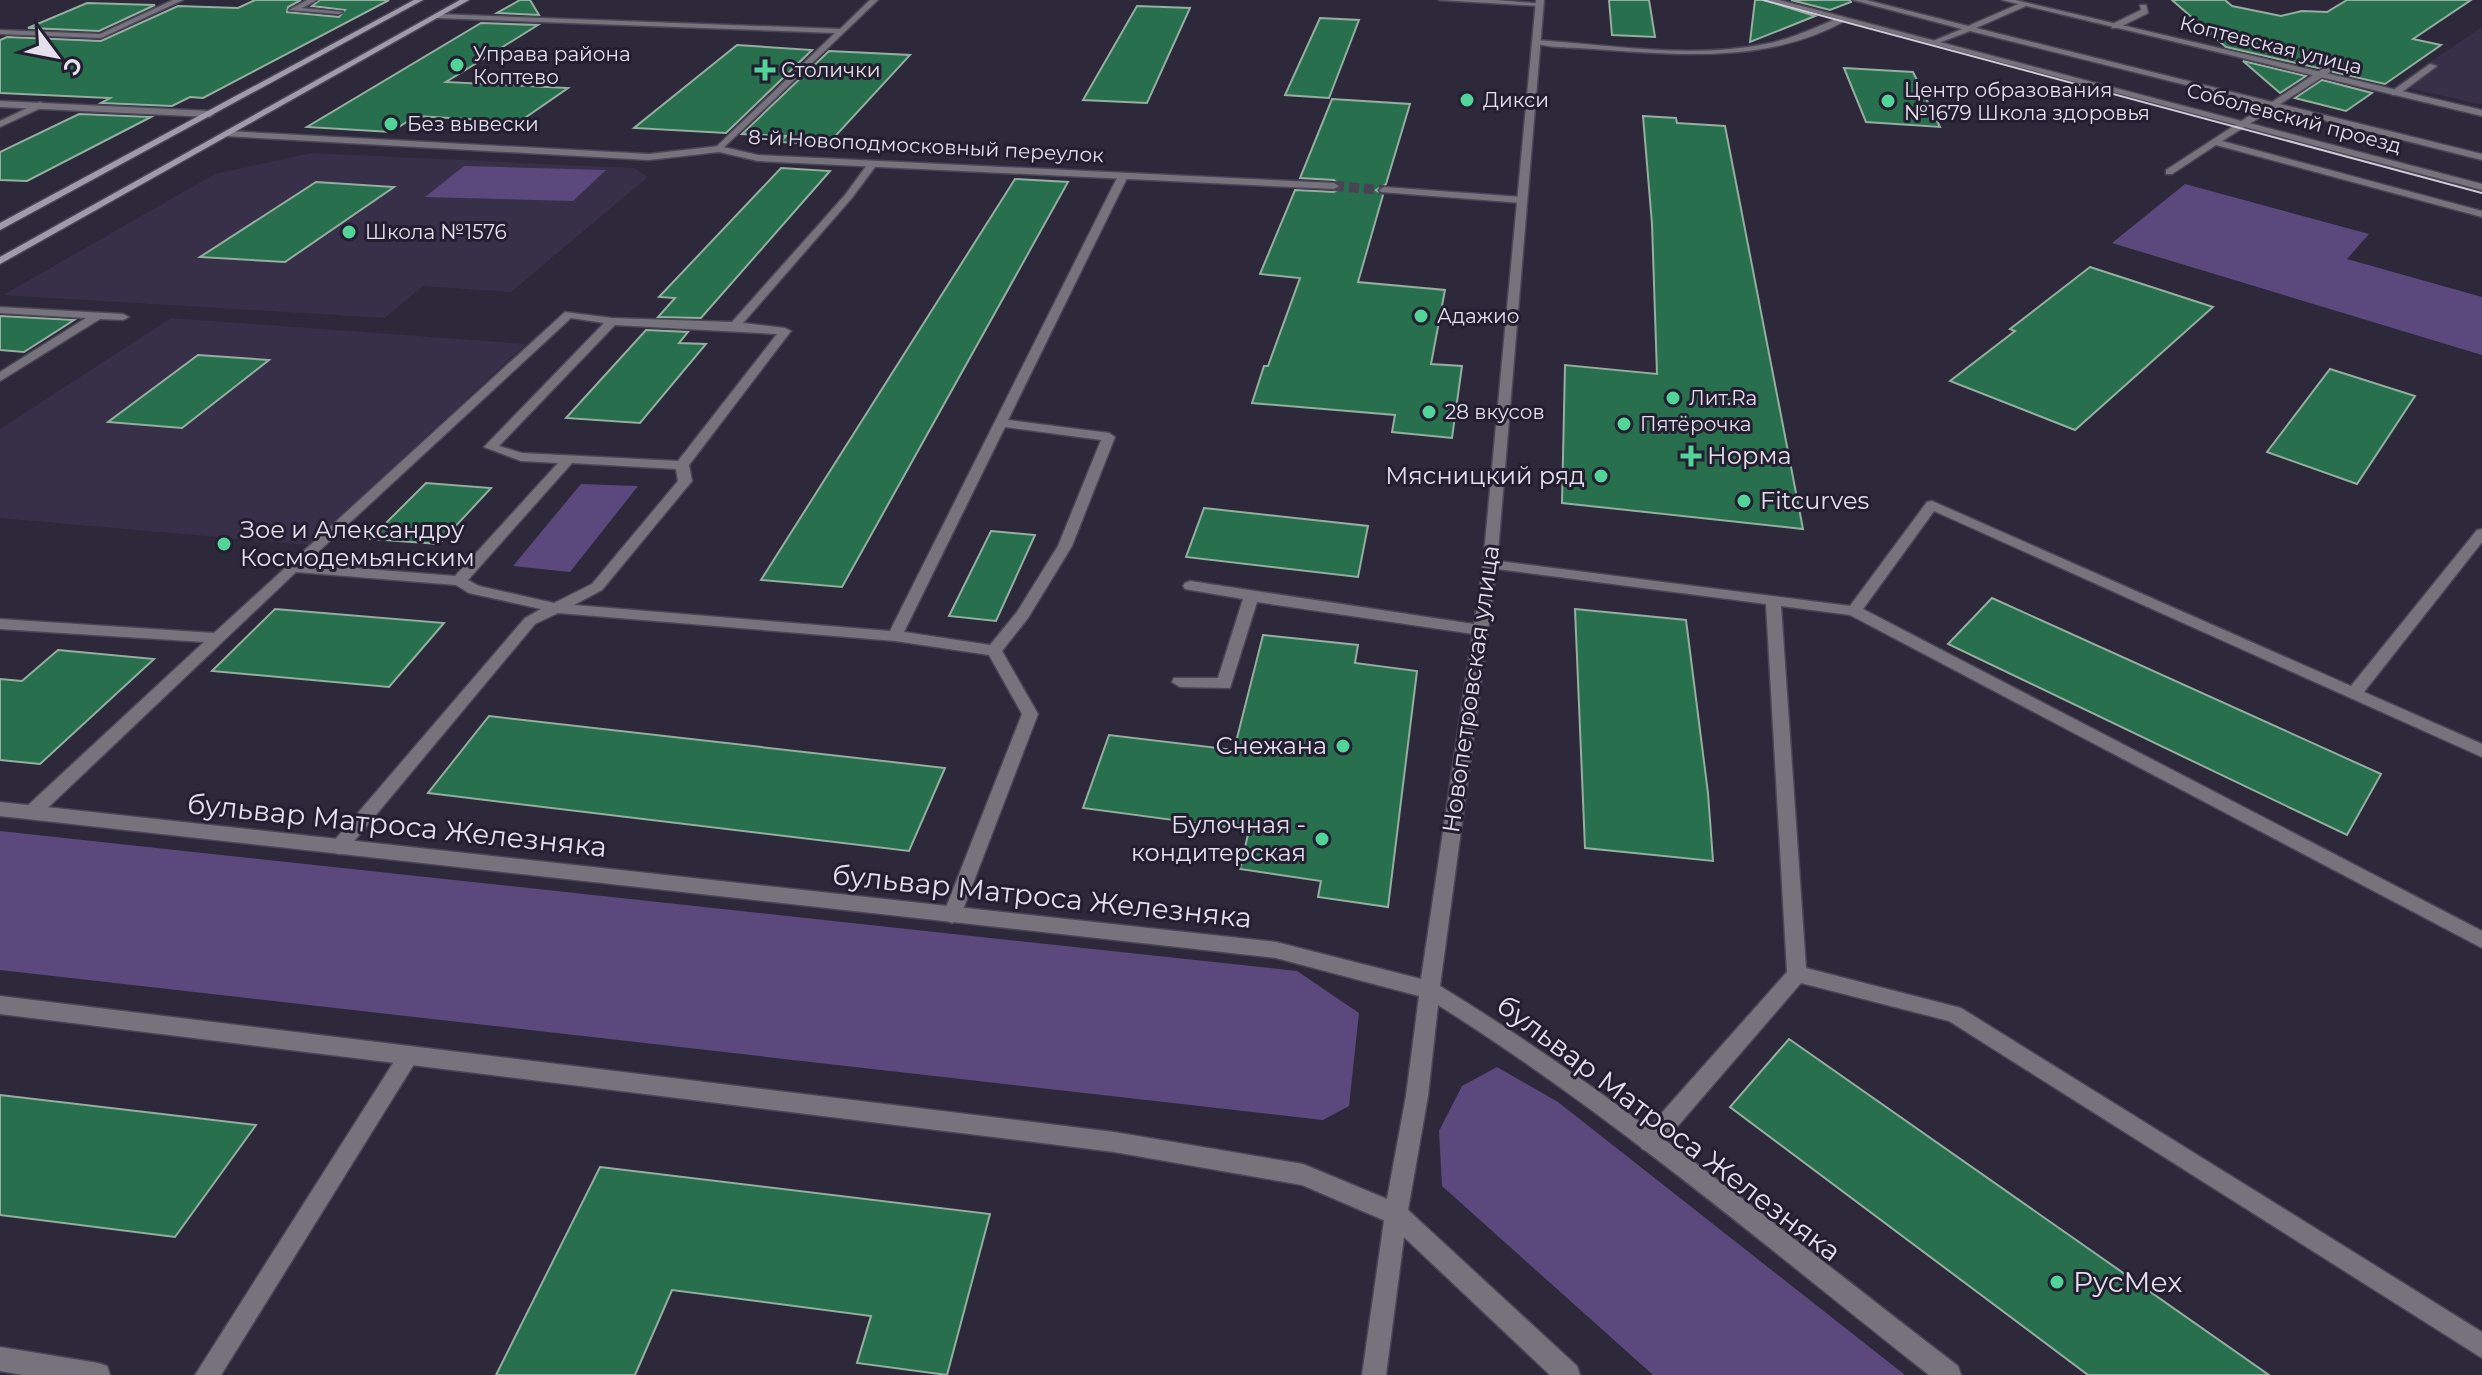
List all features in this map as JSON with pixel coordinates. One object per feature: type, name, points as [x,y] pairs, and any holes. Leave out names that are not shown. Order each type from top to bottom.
[{"type":"main road","points":[[0,227],[419,0]]},
{"type":"main road","points":[[0,261],[465,0]]},
{"type":"street","points":[[0,32],[101,36],[179,0]]},
{"type":"street","points":[[313,0],[293,10],[339,12]]},
{"type":"street","points":[[719,149],[874,0]]},
{"type":"street","points":[[1443,0],[1540,2]]},
{"type":"street","name":"Соболевский проезд","points":[[1771,0],[2482,187]]},
{"type":"street","points":[[1857,0],[2482,157]]},
{"type":"street","name":"Коптевская улица","points":[[2006,0],[2324,73],[2482,113]]},
{"type":"street","name":"Новопетровская улица","points":[[1374,1375],[1396,1214],[1417,1096],[1490,564],[1540,2]]},
{"type":"street","points":[[1936,43],[2023,4]]},
{"type":"street","points":[[2115,26],[2145,11],[2143,7]]},
{"type":"street","points":[[437,16],[841,31]]},
{"type":"street","points":[[1536,42],[1702,51],[1758,48],[1799,37],[1844,19]]},
{"type":"street","points":[[2395,93],[2433,66]]},
{"type":"street","points":[[2169,172],[2324,73]]},
{"type":"street","points":[[0,104],[210,114]]},
{"type":"street","points":[[0,124],[40,105]]},
{"type":"street","name":"8-й Новоподмосковный переулок","points":[[228,134],[649,157],[719,149],[758,158],[1334,186]]},
{"type":"street","points":[[2214,142],[2482,214]]},
{"type":"street","points":[[735,326],[848,197],[873,163]]},
{"type":"street","points":[[895,636],[1123,176]]},
{"type":"street","points":[[1384,190],[1522,200]]},
{"type":"street","points":[[0,310],[123,317]]},
{"type":"street","points":[[31,813],[569,314],[612,321],[785,331],[682,465],[685,481],[597,587],[530,621],[339,847]]},
{"type":"street","points":[[0,377],[97,316]]},
{"type":"street","points":[[612,321],[490,447],[521,457],[682,465]]},
{"type":"street","points":[[994,651],[1023,615],[1065,546],[1109,437],[1001,423]]},
{"type":"street","points":[[459,581],[569,459]]},
{"type":"street","points":[[1854,611],[1932,505],[2482,751]]},
{"type":"street","points":[[2354,694],[2482,533]]},
{"type":"street","points":[[1490,564],[1854,611],[2482,940]]},
{"type":"street","points":[[293,567],[459,581],[474,590],[557,608],[895,636],[994,651]]},
{"type":"street","points":[[1190,586],[1480,630]]},
{"type":"street","points":[[1180,682],[1224,684],[1251,596]]},
{"type":"street","points":[[1650,1142],[1797,974],[1773,601]]},
{"type":"street","points":[[0,624],[218,638]]},
{"type":"street","points":[[952,915],[1030,714],[994,651]]},
{"type":"street","name":"бульвар Матроса Железняка","points":[[0,809],[1276,950],[1430,990],[1509,1039],[1650,1142],[1949,1375]]},
{"type":"street","points":[[1797,974],[1954,1014],[2482,1346]]},
{"type":"street","points":[[0,1005],[1114,1142],[1303,1175],[1396,1214],[1568,1375]]},
{"type":"street","points":[[207,1375],[409,1055]]},
{"type":"street","points":[[0,1359],[98,1375]]},
{"type":"shaded area","points":[[2482,27],[2482,105],[2396,85]]},
{"type":"shaded area","name":"Школа №1576","points":[[311,153],[634,168],[648,177],[511,292],[423,286],[385,318],[3,295],[215,174]]},
{"type":"shaded area","points":[[464,166],[606,170],[573,201],[425,197]]},
{"type":"shaded area","points":[[2185,184],[2369,234],[2347,259],[2482,297],[2482,355],[2112,243]]},
{"type":"shaded area","points":[[171,318],[526,344],[308,545],[0,518],[0,429]]},
{"type":"shaded area","points":[[581,484],[638,486],[570,572],[513,566]]},
{"type":"shaded area","points":[[0,831],[1297,971],[1359,1013],[1349,1106],[1323,1120],[0,970]]},
{"type":"shaded area","points":[[1497,1067],[1558,1102],[1905,1375],[1653,1375],[1442,1186],[1439,1131],[1462,1086]]},
{"type":"building","points":[[255,0],[301,0],[288,7],[287,12],[339,17],[345,10],[312,6],[320,0],[389,0],[203,98],[190,97],[172,106],[101,103],[110,98],[0,93],[0,40],[7,37],[101,41],[178,6],[238,8]]},
{"type":"building","points":[[520,0],[530,0],[539,15],[497,13]]},
{"type":"building","points":[[1609,0],[1649,0],[1655,37],[1612,35]]},
{"type":"building","points":[[1755,0],[1764,0],[1815,16],[1750,42]]},
{"type":"building","points":[[1791,0],[1850,0],[1851,2],[1830,10]]},
{"type":"building","points":[[2172,0],[2225,0],[2232,6],[2281,16],[2302,11],[2327,12],[2347,0],[2471,0],[2413,39],[2441,45],[2385,84],[2333,72],[2330,65],[2318,68],[2226,47]]},
{"type":"building","points":[[87,3],[155,5],[99,31],[28,28]]},
{"type":"building","points":[[1137,6],[1190,8],[1147,103],[1083,100]]},
{"type":"building","points":[[1320,18],[1359,20],[1329,98],[1285,95]]},
{"type":"building","points":[[481,23],[538,25],[446,82],[568,88],[519,122],[416,116],[391,132],[307,127]]},
{"type":"building","points":[[737,45],[812,50],[726,133],[634,128]]},
{"type":"building","points":[[829,51],[910,55],[828,144],[781,142],[786,136],[742,134]]},
{"type":"building","points":[[2243,61],[2306,76],[2280,93]]},
{"type":"building","name":"Центр образования №1679 Школа здоровья","points":[[1844,68],[1913,72],[1940,127],[1866,122]]},
{"type":"building","points":[[2322,80],[2372,93],[2346,111],[2295,98]]},
{"type":"building","points":[[1332,99],[1410,104],[1386,184],[1376,190],[1383,195],[1358,282],[1445,290],[1431,364],[1462,366],[1452,438],[1392,432],[1395,415],[1252,403],[1300,278],[1260,274],[1295,190],[1334,192],[1342,187],[1334,180],[1300,178]]},
{"type":"building","points":[[79,114],[151,117],[27,181],[0,180],[0,152]]},
{"type":"building","points":[[1643,116],[1676,118],[1677,123],[1725,126],[1803,529],[1562,503],[1565,365],[1657,374],[1652,224]]},
{"type":"building","points":[[781,168],[830,171],[701,318],[658,317],[675,298],[659,297]]},
{"type":"building","points":[[1015,179],[1068,182],[842,587],[761,580]]},
{"type":"building","points":[[316,182],[394,187],[285,262],[200,257]]},
{"type":"building","points":[[2090,267],[2213,307],[2075,430],[1950,381],[2015,331],[2010,329]]},
{"type":"building","points":[[0,316],[74,320],[24,352],[0,350]]},
{"type":"building","points":[[646,330],[688,332],[679,343],[706,344],[640,423],[566,418]]},
{"type":"building","points":[[198,355],[269,360],[182,428],[108,422]]},
{"type":"building","points":[[2330,369],[2415,396],[2357,484],[2267,452]]},
{"type":"building","points":[[426,483],[491,488],[439,544],[370,539]]},
{"type":"building","points":[[1204,508],[1368,526],[1358,577],[1186,557]]},
{"type":"building","points":[[991,531],[1035,535],[996,621],[949,616]]},
{"type":"building","points":[[1992,598],[2381,774],[2347,835],[1948,644]]},
{"type":"building","points":[[275,609],[444,623],[389,687],[212,671]]},
{"type":"building","points":[[1575,609],[1686,620],[1708,793],[1713,861],[1585,848]]},
{"type":"building","points":[[1263,635],[1358,645],[1355,663],[1417,671],[1388,907],[1318,897],[1321,881],[1240,869],[1249,830],[1083,808],[1109,735],[1234,750]]},
{"type":"building","points":[[58,650],[154,659],[40,764],[0,760],[0,679],[22,681]]},
{"type":"building","points":[[489,716],[945,768],[909,851],[428,793]]},
{"type":"building","points":[[1789,1039],[2269,1375],[2088,1375],[1730,1107]]},
{"type":"building","points":[[0,1095],[256,1125],[175,1237],[0,1215]]},
{"type":"building","points":[[600,1167],[990,1214],[947,1375],[857,1363],[871,1316],[672,1290],[635,1375],[496,1375]]},
{"type":"tunnel","points":[[1334,186],[1384,190]]},
{"type":"tram line","points":[[1763,0],[2482,193]]},
{"type":"place","name":"Управа района Коптево","points":[[457,65]]},
{"type":"place","name":"Столички","points":[[765,70]]},
{"type":"place","name":"Дикси","points":[[1467,100]]},
{"type":"place","name":"Центр образования №1679 Школа здоровья","points":[[1888,101]]},
{"type":"place","name":"Без вывески","points":[[391,124]]},
{"type":"place","name":"Школа №1576","points":[[349,232]]},
{"type":"place","name":"Адажио","points":[[1421,316]]},
{"type":"place","name":"Лит.Ra","points":[[1673,398]]},
{"type":"place","name":"28 вкусов","points":[[1429,412]]},
{"type":"place","name":"Пятёрочка","points":[[1624,424]]},
{"type":"place","name":"Норма","points":[[1691,456]]},
{"type":"place","name":"Мясницкий ряд","points":[[1601,476]]},
{"type":"place","name":"Fitcurves","points":[[1744,501]]},
{"type":"place","name":"Зое и Александру Космодемьянским","points":[[224,544]]},
{"type":"place","name":"Снежана","points":[[1343,746]]},
{"type":"place","name":"Булочная - кондитерская","points":[[1322,839]]},
{"type":"place","name":"РусМех","points":[[2057,1282]]}]
